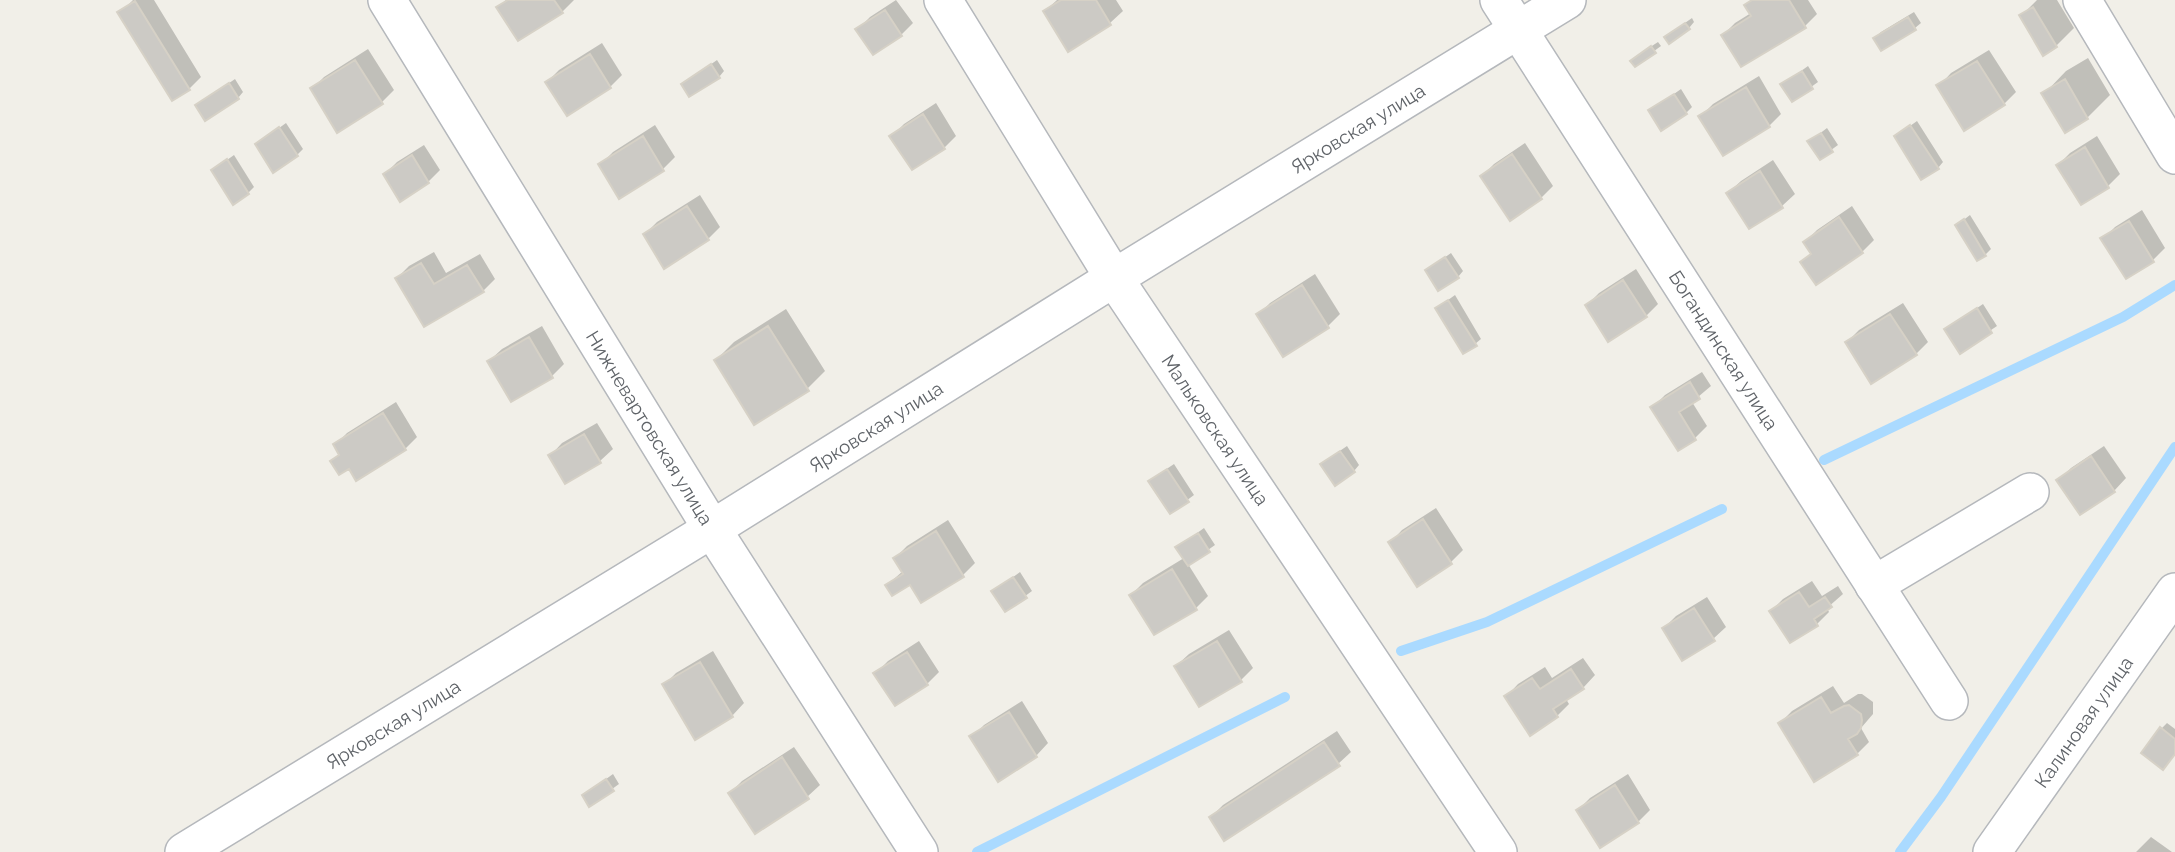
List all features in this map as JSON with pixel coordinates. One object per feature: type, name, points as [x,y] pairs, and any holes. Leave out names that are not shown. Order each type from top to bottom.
[{"type":"street","name":"Нижневартовская улица","points":[[387,0],[712,529],[919,852]]},
{"type":"street","name":"Мальковская улица","points":[[943,0],[1114,278],[1498,852]]},
{"type":"street","name":"Богандинская улица","points":[[1499,0],[1949,701]]},
{"type":"street","name":"Ярковская улица","points":[[184,852],[1567,0]]},
{"type":"street","points":[[2082,0],[2175,155]]},
{"type":"street","points":[[1874,585],[2030,492]]},
{"type":"street","name":"Калиновая улица","points":[[1992,852],[2175,592]]},
{"type":"building","points":[[508,0],[554,0],[563,13],[518,41],[496,7]]},
{"type":"building","points":[[1061,0],[1096,0],[1111,25],[1068,52],[1043,11]]},
{"type":"building","points":[[1752,0],[1789,0],[1806,28],[1741,67],[1721,35],[1751,16],[1744,5]]},
{"type":"building","points":[[135,1],[190,90],[172,101],[117,12]]},
{"type":"building","points":[[2033,7],[2057,47],[2043,56],[2019,15]]},
{"type":"building","points":[[885,10],[902,36],[873,55],[855,29]]},
{"type":"building","points":[[1908,17],[1916,30],[1881,51],[1873,38]]},
{"type":"building","points":[[1685,23],[1690,29],[1669,44],[1664,37]]},
{"type":"building","points":[[1651,46],[1656,53],[1635,67],[1630,61]]},
{"type":"building","points":[[590,54],[611,88],[567,116],[545,82]]},
{"type":"building","points":[[355,60],[383,104],[337,133],[310,88]]},
{"type":"building","points":[[1977,61],[2005,105],[1964,131],[1936,85]]},
{"type":"building","points":[[711,64],[720,78],[689,97],[681,84]]},
{"type":"building","points":[[1802,71],[1813,89],[1792,102],[1780,84]]},
{"type":"building","points":[[2065,79],[2088,119],[2065,133],[2041,93]]},
{"type":"building","points":[[229,83],[239,99],[205,121],[195,105]]},
{"type":"building","points":[[1746,87],[1770,127],[1723,156],[1698,116]]},
{"type":"building","points":[[1674,94],[1687,114],[1661,131],[1648,110]]},
{"type":"building","points":[[923,114],[945,149],[912,170],[889,136]]},
{"type":"building","points":[[1910,125],[1939,169],[1921,180],[1894,136]]},
{"type":"building","points":[[279,127],[298,156],[273,173],[255,144]]},
{"type":"building","points":[[1821,133],[1833,152],[1820,160],[1807,141]]},
{"type":"building","points":[[643,136],[664,171],[619,199],[598,164]]},
{"type":"building","points":[[2085,147],[2109,188],[2081,205],[2056,165]]},
{"type":"building","points":[[1512,154],[1542,199],[1510,221],[1480,176]]},
{"type":"building","points":[[412,155],[429,183],[400,202],[383,174]]},
{"type":"building","points":[[227,159],[249,194],[233,205],[211,170]]},
{"type":"building","points":[[1760,171],[1783,208],[1749,229],[1726,193]]},
{"type":"building","points":[[687,206],[709,240],[664,269],[643,234]]},
{"type":"building","points":[[1839,217],[1863,253],[1816,285],[1800,262],[1811,254],[1803,242]]},
{"type":"building","points":[[1964,219],[1986,256],[1977,261],[1955,225]]},
{"type":"building","points":[[2129,221],[2154,262],[2126,279],[2100,238]]},
{"type":"building","points":[[1445,257],[1459,278],[1438,291],[1425,270]]},
{"type":"building","points":[[421,263],[434,284],[467,265],[484,292],[424,327],[395,278]]},
{"type":"building","points":[[1623,280],[1647,317],[1608,342],[1585,305]]},
{"type":"building","points":[[1302,285],[1329,328],[1283,357],[1256,314]]},
{"type":"building","points":[[1448,300],[1477,346],[1463,354],[1435,308]]},
{"type":"building","points":[[1977,308],[1992,333],[1960,354],[1944,329]]},
{"type":"building","points":[[1890,314],[1917,355],[1871,384],[1845,342]]},
{"type":"building","points":[[768,326],[809,391],[754,425],[714,360]]},
{"type":"building","points":[[529,337],[553,378],[511,402],[487,361]]},
{"type":"building","points":[[1690,382],[1700,399],[1679,412],[1696,440],[1678,451],[1650,407]]},
{"type":"building","points":[[383,413],[406,450],[356,481],[349,469],[339,475],[330,461],[339,455],[333,444]]},
{"type":"building","points":[[584,434],[601,463],[565,484],[548,455]]},
{"type":"building","points":[[1340,451],[1355,472],[1335,486],[1320,464]]},
{"type":"building","points":[[2091,456],[2115,492],[2080,515],[2056,480]]},
{"type":"building","points":[[1167,469],[1189,502],[1170,514],[1148,481]]},
{"type":"building","points":[[1423,519],[1452,564],[1417,587],[1388,542]]},
{"type":"building","points":[[936,531],[964,577],[921,603],[910,585],[892,596],[885,585],[903,574],[893,558]]},
{"type":"building","points":[[1198,533],[1210,552],[1188,566],[1175,547]]},
{"type":"building","points":[[1172,569],[1197,610],[1154,635],[1129,595]]},
{"type":"building","points":[[1013,577],[1027,598],[1005,612],[991,591]]},
{"type":"building","points":[[1799,592],[1809,607],[1825,597],[1832,607],[1814,619],[1818,626],[1790,643],[1769,611]]},
{"type":"building","points":[[1694,608],[1715,641],[1682,661],[1662,628]]},
{"type":"building","points":[[1217,641],[1242,682],[1199,707],[1174,666]]},
{"type":"building","points":[[907,652],[928,685],[895,706],[873,673]]},
{"type":"building","points":[[700,662],[733,717],[695,740],[662,684]]},
{"type":"building","points":[[1571,669],[1584,689],[1553,709],[1558,717],[1530,736],[1504,696],[1532,678],[1540,689]]},
{"type":"building","points":[[1821,697],[1831,713],[1849,705],[1861,714],[1862,720],[1857,734],[1848,739],[1858,755],[1814,782],[1778,723]]},
{"type":"building","points":[[1009,712],[1037,757],[998,782],[969,736]]},
{"type":"building","points":[[2160,727],[2175,739],[2175,754],[2163,770],[2141,753]]},
{"type":"building","points":[[1324,742],[1340,766],[1224,841],[1209,817]]},
{"type":"building","points":[[782,757],[809,799],[755,834],[728,793]]},
{"type":"building","points":[[606,779],[614,791],[589,807],[582,795]]},
{"type":"building","points":[[1615,785],[1639,823],[1600,848],[1576,810]]},
{"type":"waterway","points":[[1824,460],[2123,317],[2175,285]]},
{"type":"waterway","points":[[1900,852],[1941,797],[2175,447]]},
{"type":"waterway","points":[[1401,651],[1487,622],[1722,509]]},
{"type":"waterway","points":[[977,852],[1285,697]]}]
